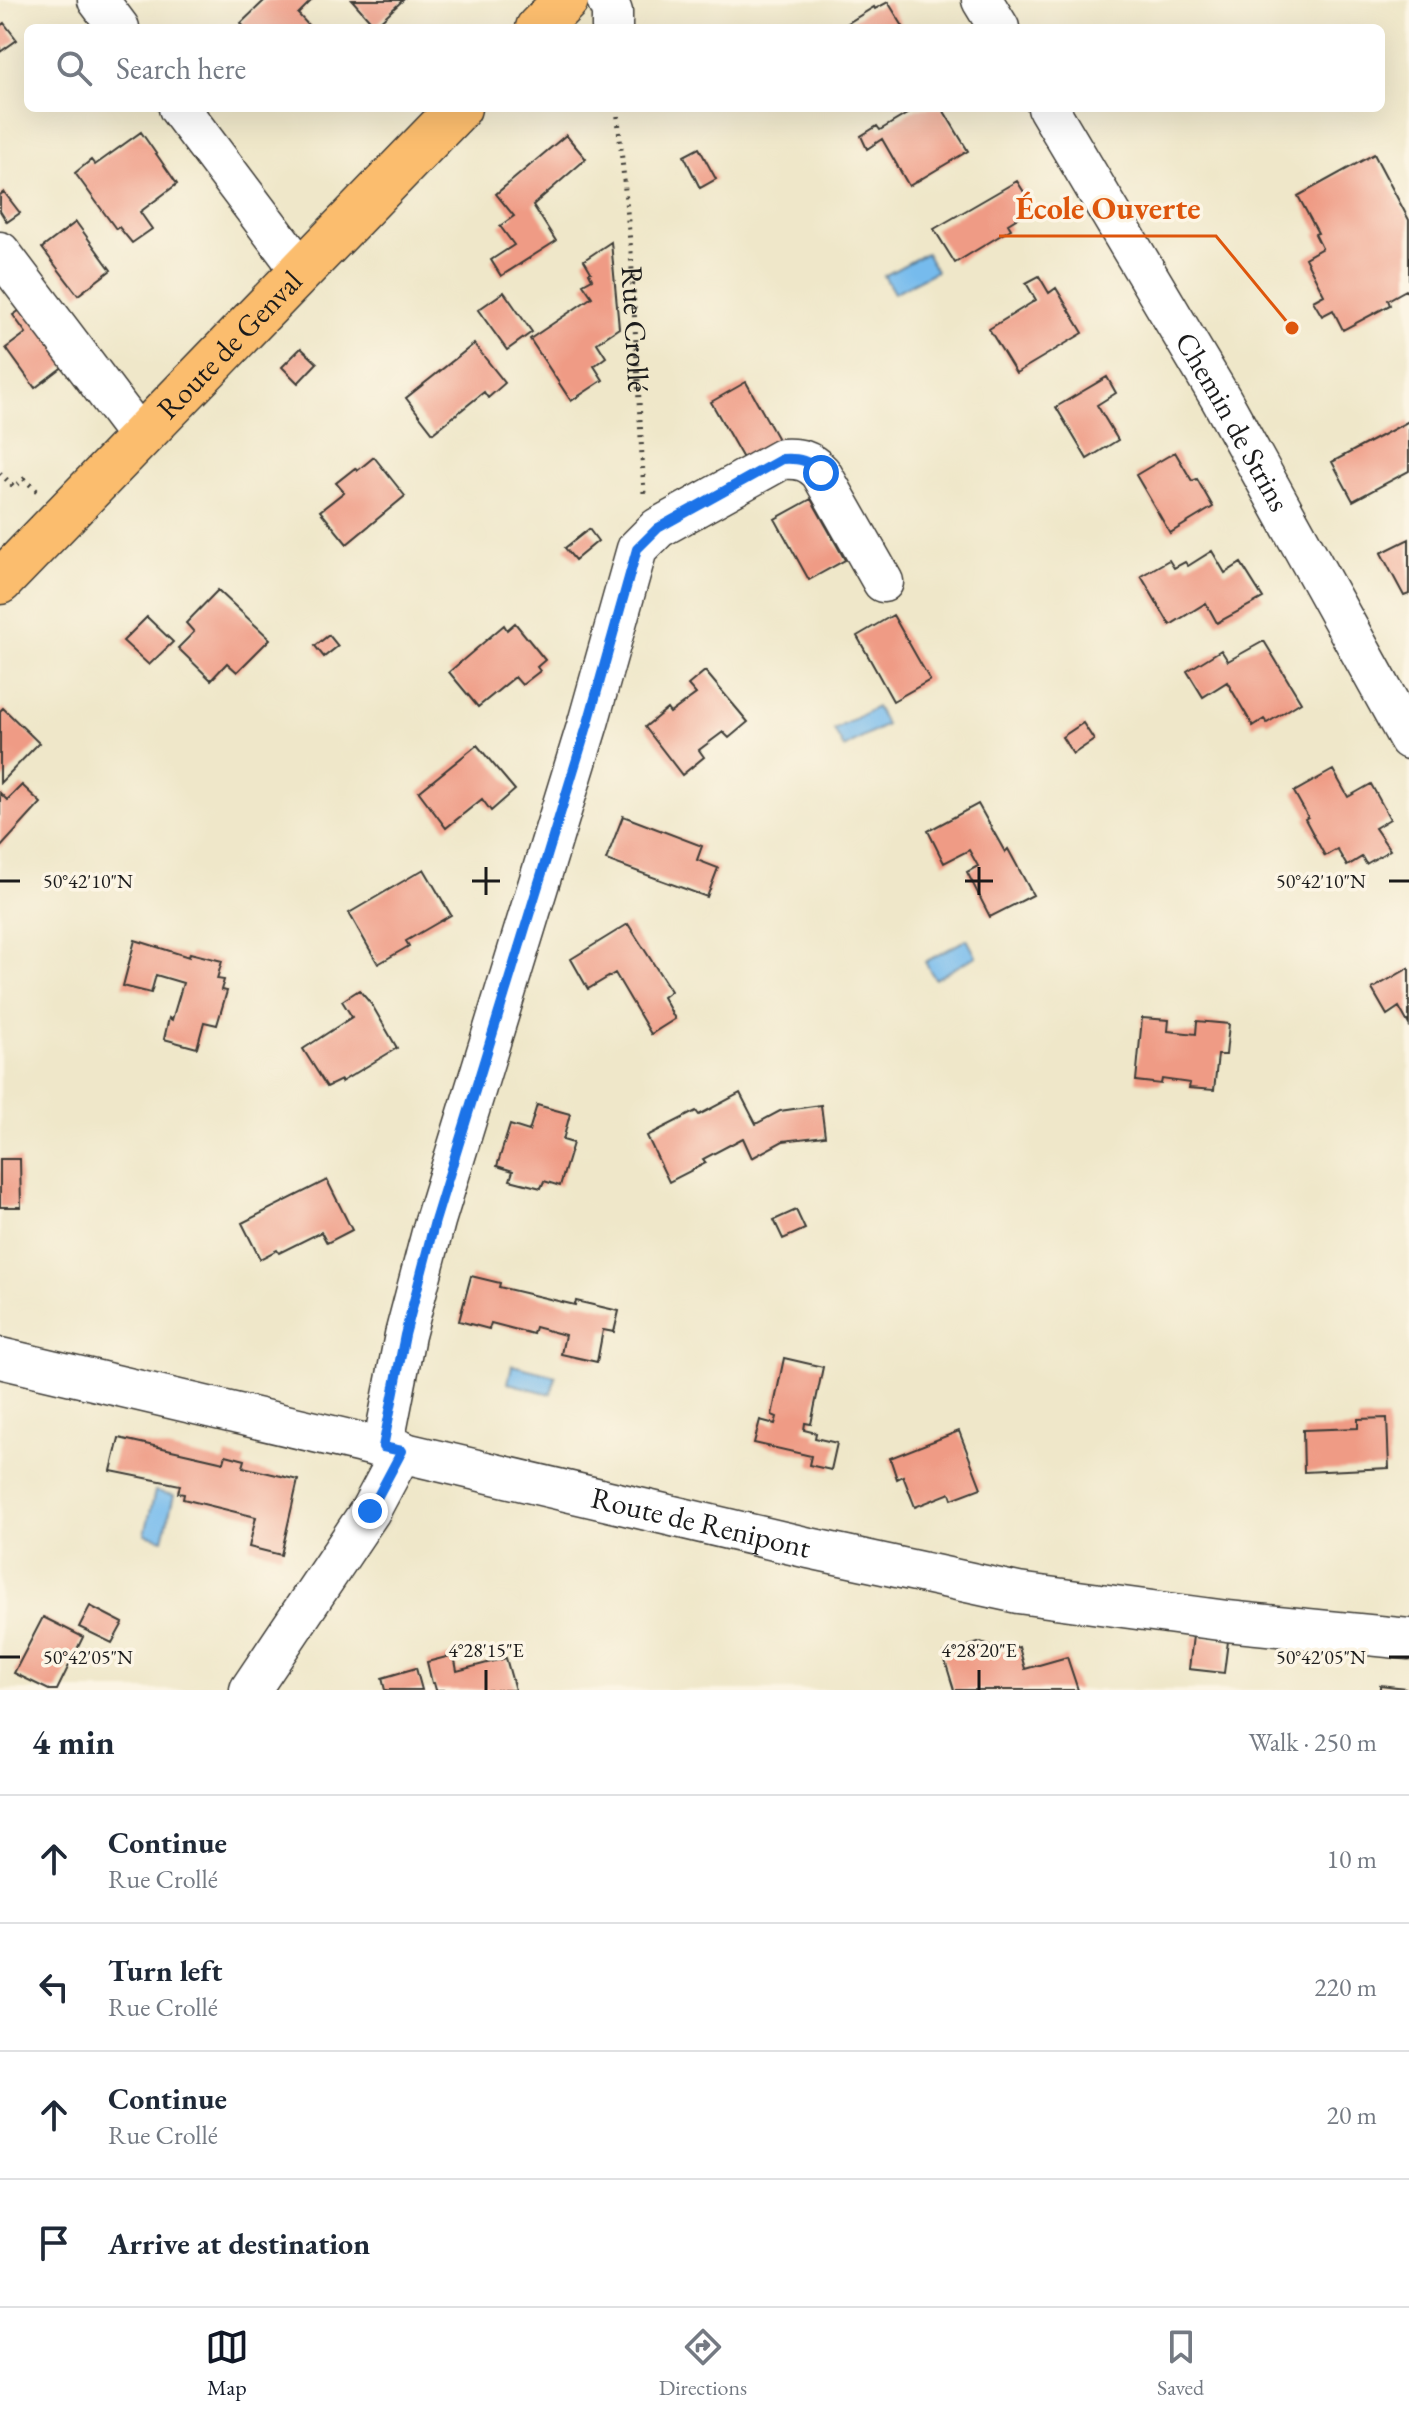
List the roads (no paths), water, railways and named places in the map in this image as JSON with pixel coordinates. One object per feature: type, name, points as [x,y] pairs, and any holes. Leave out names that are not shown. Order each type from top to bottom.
[{"type":"main road","points":[[542,24],[566,0]]},
{"type":"main road","name":"Route de Genval","points":[[0,582],[455,112]]},
{"type":"street","points":[[98,0],[116,24]]},
{"type":"street","points":[[607,0],[612,12],[612,24]]},
{"type":"street","points":[[982,0],[997,24]]},
{"type":"street","points":[[182,112],[301,270]]},
{"type":"street","name":"Chemin de Strins","points":[[1050,112],[1221,399],[1409,739]]},
{"type":"street","points":[[0,252],[140,437]]},
{"type":"street","points":[[250,1690],[370,1511],[392,1449],[405,1335],[435,1221],[588,723],[637,549],[658,528],[782,459],[798,458],[812,463],[821,473],[883,582]]},
{"type":"street","name":"Route de Renipont","points":[[0,1358],[809,1548],[1018,1593],[1227,1621],[1409,1639]]},
{"type":"water","points":[[926,253],[936,271],[894,293],[884,276]]},
{"type":"water","points":[[876,707],[886,725],[844,748],[834,730]]},
{"type":"water","points":[[967,939],[976,956],[935,979],[925,962]]},
{"type":"water","points":[[512,1365],[556,1376],[551,1394],[508,1383]]},
{"type":"water","points":[[155,1491],[174,1495],[163,1539],[145,1534]]},
{"type":"place","name":"École Ouverte","points":[[1292,328]]}]
